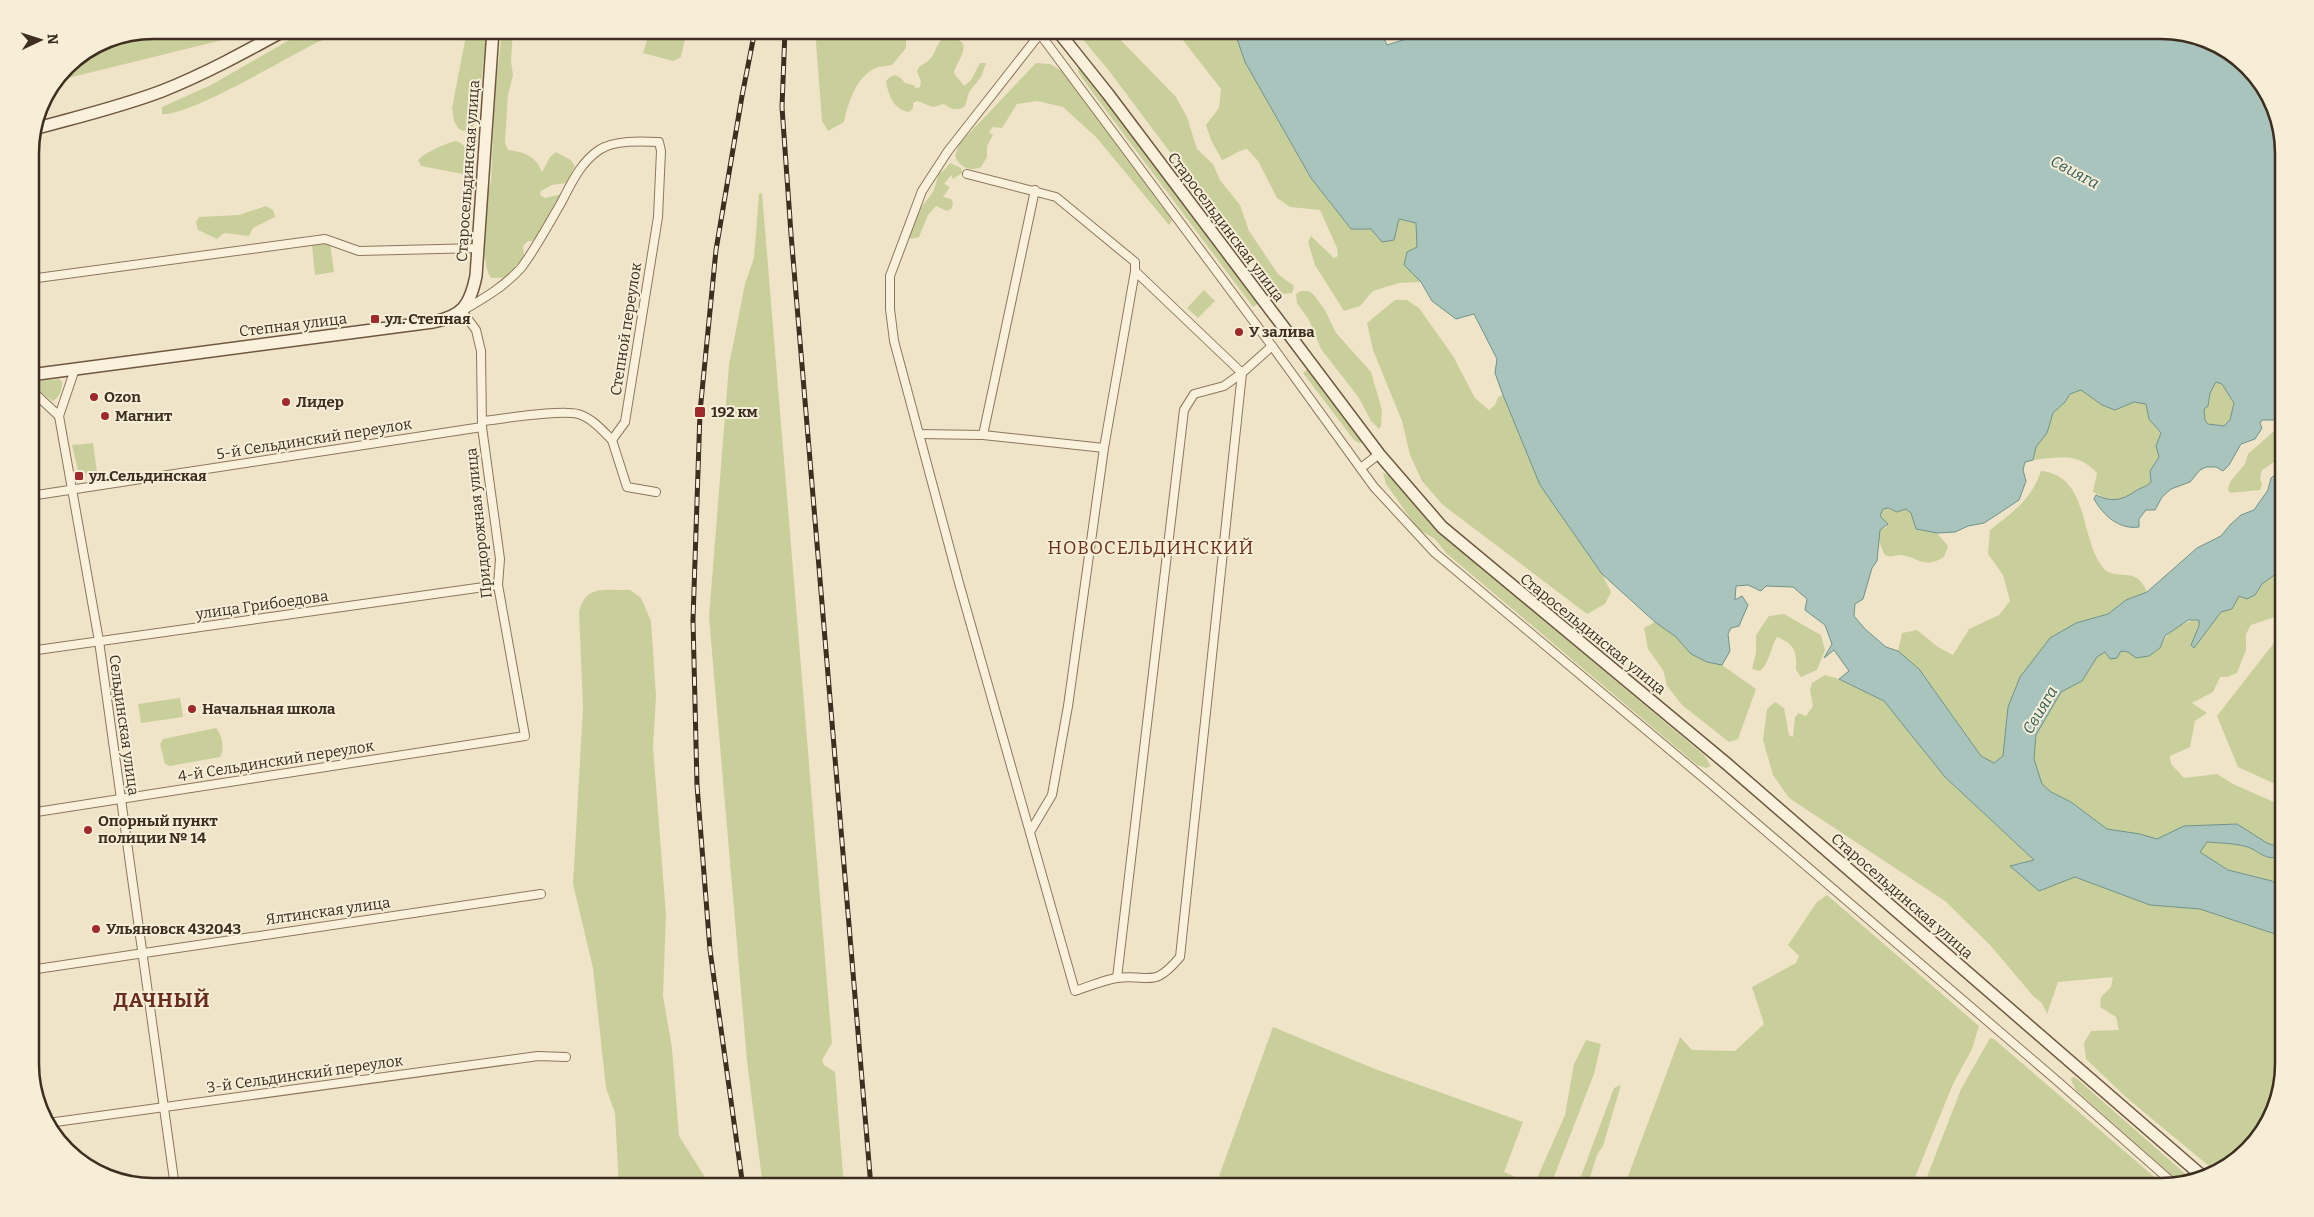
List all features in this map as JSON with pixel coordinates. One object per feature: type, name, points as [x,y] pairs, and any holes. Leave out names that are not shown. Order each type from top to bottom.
[{"type":"main road","points":[[42,126],[99,112],[164,90],[197,76],[268,39]]},
{"type":"main road","name":"Старосельдинская улица","points":[[462,311],[472,294],[479,248],[484,144],[492,39]]},
{"type":"main road","name":"Старосельдинская улица","points":[[1064,39],[1108,94],[1379,454],[1442,527],[1727,764],[2198,1172]]},
{"type":"main road","name":"Степная улица","points":[[39,374],[433,322],[462,311]]},
{"type":"street","points":[[1036,39],[948,151],[922,191],[890,276],[890,310],[894,341],[919,434],[1075,992],[1117,978],[1152,979],[1168,970],[1180,957],[1242,372]]},
{"type":"street","points":[[1046,39],[1374,487],[1435,553],[1720,792],[2168,1178]]},
{"type":"street","name":"Степная улица","points":[[462,311],[491,294],[521,268],[583,165],[600,150],[618,144],[659,142]]},
{"type":"street","name":"Степной переулок","points":[[612,440],[625,422],[652,258],[658,217],[661,151],[659,142]]},
{"type":"street","points":[[967,174],[1035,190],[1056,197],[1135,262],[1104,448],[1069,698],[1052,795],[1030,832]]},
{"type":"street","points":[[983,435],[1035,190]]},
{"type":"street","points":[[39,278],[325,239],[359,251],[457,247],[479,248]]},
{"type":"street","points":[[1135,270],[1242,372]]},
{"type":"street","name":"Придорожная улица","points":[[462,311],[476,330],[481,351],[482,424],[500,559],[498,585],[525,736]]},
{"type":"street","points":[[1117,978],[1184,410],[1194,394],[1224,386],[1272,346]]},
{"type":"street","name":"Сельдинская улица","points":[[75,369],[59,416],[99,641],[173,1178]]},
{"type":"street","points":[[39,397],[59,416]]},
{"type":"street","name":"5-й Сельдинский переулок","points":[[39,495],[482,424],[564,413],[578,414],[592,421],[612,440]]},
{"type":"street","points":[[919,434],[983,435],[1104,448]]},
{"type":"street","points":[[612,440],[627,487],[656,492]]},
{"type":"street","points":[[1361,468],[1379,454]]},
{"type":"street","name":"улица Грибоедова","points":[[39,650],[498,585]]},
{"type":"street","name":"4-й Сельдинский переулок","points":[[39,811],[525,736]]},
{"type":"street","name":"Ялтинская улица","points":[[39,969],[142,955],[175,948],[541,894]]},
{"type":"street","name":"3-й Сельдинский переулок","points":[[55,1123],[538,1056],[566,1057]]},
{"type":"green space","points":[[153,39],[227,39],[66,79],[83,62],[109,47],[123,43]]},
{"type":"green space","points":[[291,39],[326,39],[214,97],[175,112],[162,114],[162,107],[211,85]]},
{"type":"green space","points":[[465,39],[486,39],[477,121],[471,129],[463,131],[458,128],[454,121],[452,108]]},
{"type":"green space","points":[[501,39],[512,39],[511,61],[513,75],[508,95],[505,142],[508,150],[529,156],[536,162],[542,172],[550,157],[556,152],[571,160],[575,166],[566,183],[552,185],[541,191],[540,195],[545,198],[562,194],[562,204],[536,241],[528,241],[523,246],[524,258],[515,266],[516,274],[513,277],[491,278],[485,259],[484,231],[491,181],[495,93]]},
{"type":"green space","points":[[647,39],[685,39],[681,57],[673,61],[643,53]]},
{"type":"green space","points":[[816,39],[906,39],[906,48],[892,65],[876,68],[863,77],[854,91],[844,122],[828,131],[822,121]]},
{"type":"green space","points":[[944,39],[957,39],[964,45],[962,55],[954,72],[964,86],[971,80],[980,63],[986,63],[981,77],[969,92],[965,106],[962,108],[951,108],[944,104],[933,107],[917,101],[913,103],[913,108],[909,112],[904,111],[896,105],[890,96],[886,81],[896,76],[905,83],[916,88],[920,87],[921,82],[917,71],[920,66],[931,58]]},
{"type":"green space","points":[[1082,39],[1120,39],[1176,97],[1187,117],[1197,149],[1213,164],[1220,180],[1240,205],[1249,231],[1278,274],[1294,286],[1292,293],[1280,294],[1274,291],[1110,72]]},
{"type":"green space","points":[[1182,39],[1237,39],[1245,62],[1311,178],[1351,229],[1398,219],[1416,223],[1417,247],[1404,265],[1421,282],[1399,283],[1373,291],[1360,306],[1344,311],[1315,265],[1308,242],[1311,236],[1334,258],[1338,256],[1337,248],[1320,210],[1290,207],[1277,198],[1258,161],[1247,149],[1222,160],[1211,140],[1206,125],[1219,108],[1221,89]]},
{"type":"green space","points":[[1036,63],[1050,64],[1062,71],[1167,211],[1172,221],[1169,225],[1096,137],[1063,107],[1037,101],[1017,104],[1002,128],[993,127],[989,132],[993,135],[987,146],[987,157],[981,167],[969,169],[959,163],[955,156],[959,144]]},
{"type":"green space","points":[[1081,66],[1260,302],[1253,307],[1078,72],[1078,68]]},
{"type":"green space","points":[[456,141],[466,147],[471,154],[476,165],[474,171],[463,174],[421,166],[418,160],[425,154]]},
{"type":"green space","points":[[950,163],[961,168],[962,173],[953,179],[951,175],[944,184],[950,187],[943,197],[951,199],[953,202],[952,208],[947,211],[936,206],[928,215],[919,237],[911,239],[908,235],[919,210],[933,192],[939,173]]},
{"type":"green space","points":[[762,193],[832,1043],[822,1060],[824,1065],[835,1072],[843,1178],[762,1178],[747,1061],[709,617],[729,365],[745,284],[754,258],[759,194]]},
{"type":"green space","points":[[266,206],[273,210],[275,217],[253,228],[249,236],[224,233],[217,239],[198,230],[196,222],[199,217],[239,215]]},
{"type":"green space","points":[[330,243],[334,272],[315,275],[312,245]]},
{"type":"green space","points":[[1204,290],[1215,301],[1198,318],[1187,308]]},
{"type":"green space","points":[[1301,291],[1309,291],[1313,294],[1325,310],[1336,333],[1371,372],[1382,410],[1381,426],[1379,429],[1371,421],[1359,398],[1321,349],[1309,320],[1297,303],[1296,294]]},
{"type":"green space","points":[[1395,300],[1407,300],[1419,308],[1453,356],[1475,398],[1489,410],[1495,405],[1498,397],[1503,395],[1540,485],[1602,574],[1611,592],[1605,604],[1587,614],[1443,505],[1422,481],[1410,455],[1402,421],[1373,350],[1367,323]]},
{"type":"green space","points":[[1309,368],[1363,443],[1354,440],[1303,373]]},
{"type":"green space","points":[[59,379],[62,382],[59,395],[53,401],[39,391],[39,381]]},
{"type":"green space","points":[[2216,382],[2221,382],[2234,403],[2230,420],[2224,426],[2212,425],[2206,421],[2204,414],[2204,409],[2209,404],[2210,393]]},
{"type":"green space","points":[[2081,390],[2102,405],[2115,410],[2134,402],[2146,404],[2149,419],[2161,434],[2156,446],[2159,457],[2150,471],[2151,482],[2138,492],[2110,501],[2093,492],[2097,473],[2082,461],[2060,457],[2033,460],[2036,447],[2047,433],[2053,413],[2065,402],[2070,394]]},
{"type":"green space","points":[[2275,431],[2275,462],[2262,470],[2260,490],[2230,493],[2228,489],[2230,482],[2245,464],[2248,454]]},
{"type":"green space","points":[[93,443],[97,472],[79,475],[72,445]]},
{"type":"green space","points":[[2041,471],[2056,475],[2067,483],[2075,495],[2081,508],[2094,553],[2106,571],[2137,578],[2147,592],[2126,600],[2108,614],[2076,623],[2020,677],[2008,707],[2003,756],[1994,763],[1981,756],[1919,669],[1898,651],[1902,633],[1917,630],[1938,647],[1953,655],[1969,629],[1999,615],[2010,601],[2003,575],[1988,554],[1990,530],[2027,498]]},
{"type":"green space","points":[[1383,473],[1389,475],[1434,528],[1704,755],[1711,766],[1706,768],[1697,765],[1446,553],[1435,539],[1418,529],[1386,484]]},
{"type":"green space","points":[[1885,508],[1897,512],[1906,509],[1911,513],[1916,529],[1937,533],[1948,546],[1944,557],[1937,561],[1925,562],[1906,556],[1890,557],[1884,554],[1879,541],[1880,530],[1887,527],[1885,520],[1880,516],[1880,512]]},
{"type":"green space","points":[[2275,575],[2275,617],[2251,625],[2246,634],[2246,650],[2237,673],[2227,677],[2220,677],[2213,692],[2192,703],[2207,713],[2195,721],[2190,747],[2170,756],[2171,764],[2184,778],[2217,774],[2233,784],[2275,802],[2275,846],[2267,843],[2237,824],[2184,826],[2157,840],[2140,834],[2107,829],[2071,802],[2051,792],[2042,784],[2034,759],[2036,735],[2061,692],[2082,681],[2097,657],[2105,652],[2160,648],[2175,628],[2199,620],[2199,626],[2192,645],[2194,648],[2221,612],[2232,609],[2238,596],[2255,595],[2262,584]]},
{"type":"green space","points":[[598,590],[630,590],[641,598],[651,621],[656,696],[653,747],[666,915],[663,996],[672,1048],[679,1136],[705,1178],[619,1178],[615,1113],[606,1088],[593,968],[573,884],[583,708],[579,612],[587,596]]},
{"type":"green space","points":[[1784,614],[1821,635],[1825,650],[1817,670],[1801,677],[1796,670],[1794,649],[1788,642],[1777,637],[1768,659],[1760,671],[1752,669],[1756,653],[1756,635],[1769,616]]},
{"type":"green space","points":[[1655,622],[1676,637],[1691,654],[1707,662],[1722,665],[1756,689],[1738,739],[1729,742],[1682,705],[1667,686],[1663,670],[1648,649],[1644,628]]},
{"type":"green space","points":[[2275,642],[2275,784],[2238,767],[2217,716]]},
{"type":"green space","points":[[1825,675],[1839,679],[1884,701],[1945,777],[2034,860],[2011,866],[2075,877],[2150,905],[2200,909],[2275,934],[2275,1064],[2273,1087],[2269,1101],[2256,1128],[2236,1150],[2210,1167],[2128,1099],[2086,1059],[2084,1043],[2091,1031],[2119,1030],[2116,1017],[2100,1007],[2101,997],[2111,987],[2113,977],[2058,982],[2047,1014],[2042,1003],[2034,997],[1990,945],[1945,901],[1789,798],[1773,775],[1763,740],[1767,709],[1775,702],[1784,708],[1789,735],[1793,737],[1795,717],[1799,713],[1806,716],[1813,706],[1810,690],[1812,683]]},
{"type":"green space","points":[[180,698],[183,717],[141,723],[138,704]]},
{"type":"green space","points":[[216,728],[222,742],[222,754],[220,757],[170,766],[165,764],[160,744],[163,739]]},
{"type":"green space","points":[[2207,842],[2244,846],[2268,857],[2275,858],[2275,884],[2272,881],[2229,870],[2199,852]]},
{"type":"green space","points":[[1827,895],[1979,1026],[1972,1049],[1953,1084],[1915,1178],[1627,1178],[1680,1037],[1692,1050],[1735,1051],[1764,1024],[1752,987],[1796,963],[1799,956],[1788,945],[1817,902]]},
{"type":"green space","points":[[1273,1027],[1375,1069],[1523,1122],[1504,1172],[1518,1178],[1218,1178]]},
{"type":"green space","points":[[1990,1038],[1994,1039],[2156,1178],[1926,1178],[1961,1089]]},
{"type":"green space","points":[[1586,1040],[1601,1044],[1594,1074],[1554,1178],[1537,1178],[1565,1115],[1574,1064]]},
{"type":"green space","points":[[2072,1077],[2076,1078],[2186,1175],[2174,1177],[2076,1090],[2071,1080]]},
{"type":"green space","points":[[1621,1085],[1603,1146],[1597,1155],[1590,1178],[1580,1178],[1614,1088]]},
{"type":"water","name":"Свияга","points":[[1237,39],[1384,39],[1387,45],[1406,39],[2161,39],[2176,40],[2205,47],[2225,58],[2256,89],[2269,116],[2273,130],[2275,145],[2275,420],[2262,420],[2260,423],[2262,428],[2255,439],[2241,444],[2229,465],[2223,471],[2216,467],[2206,467],[2200,470],[2190,482],[2171,489],[2162,497],[2155,510],[2146,510],[2139,519],[2139,527],[2132,527],[2118,524],[2112,520],[2102,511],[2094,499],[2096,495],[2111,500],[2120,499],[2151,482],[2150,471],[2159,457],[2156,446],[2161,433],[2149,419],[2146,404],[2134,402],[2115,410],[2102,405],[2081,390],[2070,394],[2065,402],[2053,413],[2047,433],[2036,447],[2033,460],[2025,462],[2023,470],[2026,481],[2019,500],[1984,523],[1968,526],[1955,532],[1937,533],[1916,529],[1911,513],[1906,509],[1897,512],[1888,508],[1883,509],[1880,516],[1888,524],[1880,530],[1877,561],[1872,568],[1863,599],[1855,604],[1854,616],[1865,629],[1886,647],[1898,651],[1919,669],[1981,756],[1994,763],[2003,756],[2008,707],[2020,677],[2050,638],[2076,623],[2108,614],[2126,600],[2147,592],[2197,548],[2221,536],[2241,515],[2254,510],[2268,490],[2271,478],[2275,475],[2275,575],[2262,584],[2255,595],[2247,599],[2239,596],[2232,609],[2221,612],[2194,648],[2191,645],[2199,626],[2199,620],[2188,620],[2165,636],[2160,648],[2149,656],[2136,658],[2128,652],[2121,651],[2117,658],[2110,659],[2105,652],[2097,657],[2082,681],[2061,692],[2036,735],[2034,759],[2042,784],[2051,792],[2071,802],[2107,829],[2140,834],[2157,839],[2184,826],[2237,824],[2267,843],[2275,846],[2275,858],[2273,858],[2244,846],[2207,842],[2200,852],[2228,870],[2272,881],[2275,884],[2275,934],[2200,909],[2150,905],[2075,877],[2039,891],[2010,866],[2034,860],[1945,777],[1884,701],[1839,679],[1849,671],[1834,650],[1824,658],[1832,644],[1825,625],[1805,610],[1807,599],[1793,587],[1766,586],[1761,591],[1748,585],[1736,586],[1735,600],[1742,596],[1748,605],[1739,626],[1731,628],[1728,634],[1730,651],[1722,665],[1707,662],[1691,654],[1676,637],[1655,622],[1602,574],[1540,485],[1495,373],[1497,359],[1474,314],[1456,319],[1432,301],[1421,282],[1404,265],[1407,252],[1417,247],[1416,223],[1399,219],[1394,240],[1382,242],[1371,229],[1351,229],[1311,178],[1245,62]],"holes":[[[2216,382],[2222,384],[2234,403],[2230,420],[2224,426],[2208,424],[2205,420],[2204,409],[2208,406],[2210,393]]]},
{"type":"railway","points":[[742,1178],[710,950],[697,785],[693,620],[700,412],[716,250],[753,39]]},
{"type":"railway","points":[[785,39],[782,107],[791,234],[870,1178]]},
{"type":"place","name":"ул. Степная","points":[[375,319]]},
{"type":"place","name":"У залива","points":[[1239,332]]},
{"type":"place","name":"Ozon","points":[[94,397]]},
{"type":"place","name":"Лидер","points":[[286,402]]},
{"type":"place","name":"192 км","points":[[700,412]]},
{"type":"place","name":"Магнит","points":[[105,416]]},
{"type":"place","name":"ул.Сельдинская","points":[[79,476]]},
{"type":"place","name":"Начальная школа","points":[[192,709]]},
{"type":"place","name":"Опорный пункт полиции № 14","points":[[88,830]]},
{"type":"place","name":"Ульяновск 432043","points":[[96,929]]},
{"type":"district","name":"НОВОСЕЛЬДИНСКИЙ","points":[[1151,548]]},
{"type":"district","name":"ДАЧНЫЙ","points":[[162,1000]]}]
